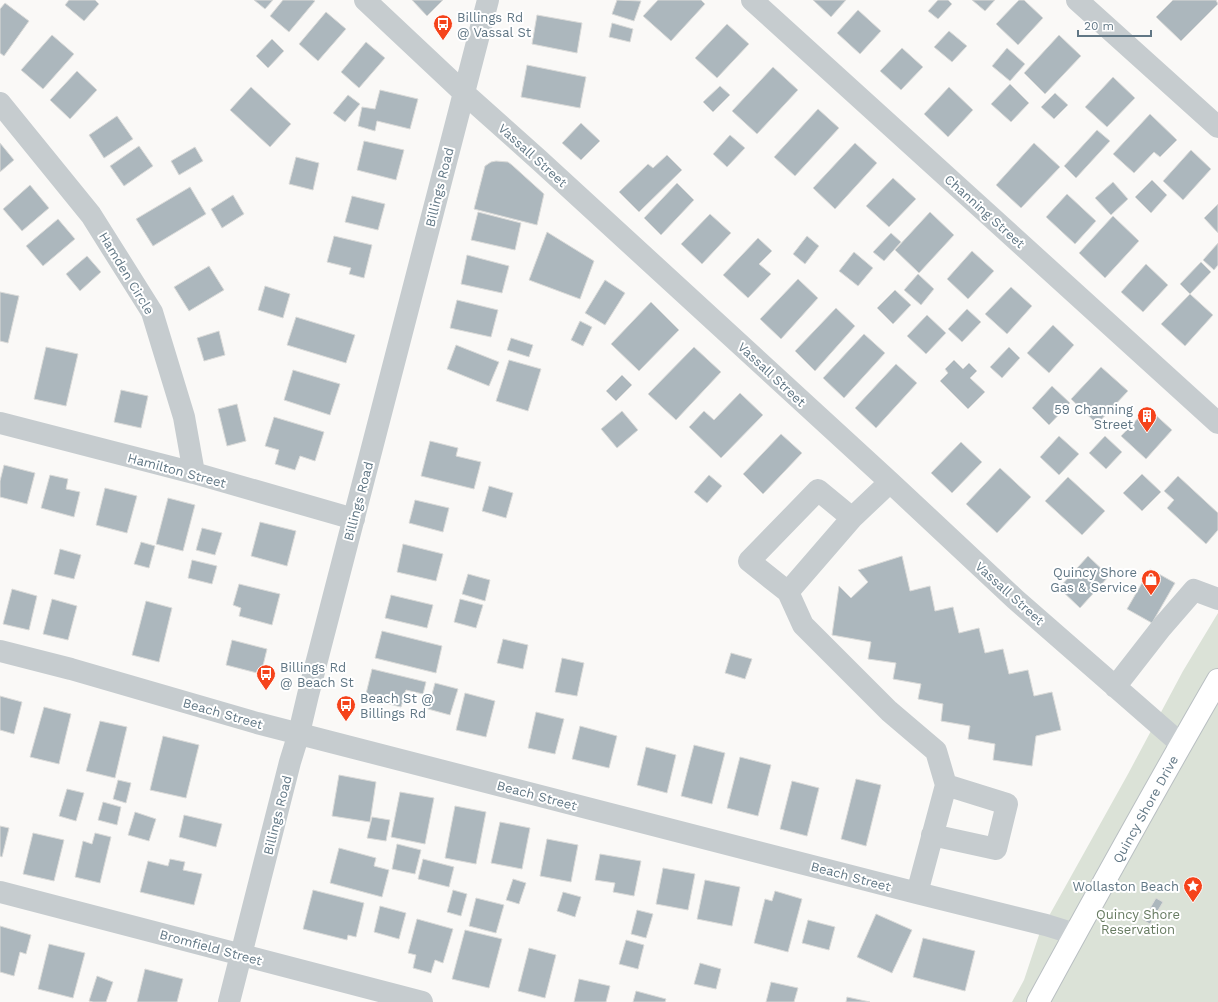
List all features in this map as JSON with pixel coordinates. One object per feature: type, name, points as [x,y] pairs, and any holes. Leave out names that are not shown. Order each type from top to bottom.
[{"type":"main road","name":"Quincy Shore Drive","points":[[1038,1002],[1218,680]]},
{"type":"street","name":"Vassall Street","points":[[365,0],[464,93],[545,165],[890,482],[1015,599],[1181,744]]},
{"type":"street","name":"Billings Road","points":[[229,1002],[488,0]]},
{"type":"street","name":"Channing Street","points":[[752,0],[1218,423]]},
{"type":"street","points":[[1077,0],[1218,128]]},
{"type":"street","name":"Hamden Circle","points":[[0,103],[91,215],[152,312],[184,416],[194,474]]},
{"type":"street","name":"Hamilton Street","points":[[0,423],[194,474],[354,519]]},
{"type":"street","points":[[788,592],[852,518],[890,482]]},
{"type":"street","points":[[852,518],[818,490],[749,562],[788,592],[803,625],[889,711],[936,751],[946,785],[917,893]]},
{"type":"street","points":[[1115,687],[1161,628],[1194,590],[1218,599]]},
{"type":"street","name":"Beach Street","points":[[0,651],[71,669],[244,719],[1046,925],[1075,934]]},
{"type":"street","points":[[932,835],[996,849],[1007,804],[946,785]]},
{"type":"street","name":"Bromfield Street","points":[[0,892],[422,1002]]},
{"type":"green space","name":"Quincy Shore Reservation","points":[[1218,613],[1218,1002],[1012,1002],[1024,980],[1040,932],[1128,774],[1183,671]]},
{"type":"building","points":[[69,0],[95,0],[99,4],[84,21],[65,5]]},
{"type":"building","points":[[254,0],[273,0],[265,9]]},
{"type":"building","points":[[283,0],[315,1],[289,32],[270,16]]},
{"type":"building","points":[[412,0],[443,0],[427,16]]},
{"type":"building","points":[[617,0],[641,1],[634,21],[612,14]]},
{"type":"building","points":[[658,0],[701,0],[705,4],[671,41],[643,16]]},
{"type":"building","points":[[813,0],[846,0],[831,17]]},
{"type":"building","points":[[938,0],[948,0],[952,4],[938,19],[928,11]]},
{"type":"building","points":[[972,0],[995,0],[985,11]]},
{"type":"building","points":[[1019,0],[1024,0],[1043,18],[1018,45],[996,24]]},
{"type":"building","points":[[1173,0],[1216,0],[1218,4],[1181,41],[1156,17]]},
{"type":"building","points":[[5,3],[29,21],[4,56],[0,53],[0,9]]},
{"type":"building","points":[[858,10],[881,31],[860,54],[837,33]]},
{"type":"building","points":[[326,12],[346,29],[318,61],[299,44]]},
{"type":"building","points":[[537,15],[582,23],[577,53],[532,44]]},
{"type":"building","points":[[612,23],[633,29],[630,42],[609,37]]},
{"type":"building","points":[[727,24],[749,44],[717,78],[695,58]]},
{"type":"building","points":[[949,31],[967,46],[952,62],[934,47]]},
{"type":"building","points":[[52,35],[74,54],[43,89],[21,70]]},
{"type":"building","points":[[1059,35],[1081,56],[1045,94],[1024,73]]},
{"type":"building","points":[[272,39],[284,51],[268,68],[256,56]]},
{"type":"building","points":[[366,42],[385,58],[359,88],[341,72]]},
{"type":"building","points":[[902,48],[923,67],[901,90],[880,71]]},
{"type":"building","points":[[1007,48],[1025,64],[1010,81],[992,66]]},
{"type":"building","points":[[527,65],[586,77],[580,108],[521,97]]},
{"type":"building","points":[[773,67],[798,90],[757,134],[732,111]]},
{"type":"building","points":[[77,71],[97,90],[70,119],[50,100]]},
{"type":"building","points":[[1113,77],[1135,98],[1107,127],[1085,107]]},
{"type":"building","points":[[1010,84],[1029,103],[1011,122],[991,104]]},
{"type":"building","points":[[720,86],[730,95],[713,112],[703,102]]},
{"type":"building","points":[[251,87],[291,124],[270,147],[230,110]]},
{"type":"building","points":[[949,87],[973,110],[948,137],[924,114]]},
{"type":"building","points":[[380,90],[418,99],[410,129],[377,121],[375,131],[358,126],[362,107],[375,109]]},
{"type":"building","points":[[1055,93],[1068,105],[1054,119],[1041,107]]},
{"type":"building","points":[[348,95],[360,104],[345,122],[333,113]]},
{"type":"building","points":[[818,109],[839,128],[795,176],[774,157]]},
{"type":"building","points":[[1150,114],[1177,140],[1160,157],[1154,152],[1134,173],[1113,154]]},
{"type":"building","points":[[117,116],[133,139],[104,158],[89,135]]},
{"type":"building","points":[[581,123],[600,141],[581,160],[562,143]]},
{"type":"building","points":[[1097,130],[1110,141],[1076,178],[1064,166]]},
{"type":"building","points":[[730,135],[745,148],[727,167],[713,154]]},
{"type":"building","points":[[364,141],[404,150],[396,180],[357,170]]},
{"type":"building","points":[[0,143],[14,160],[0,172]]},
{"type":"building","points":[[855,143],[877,163],[835,209],[813,188]]},
{"type":"building","points":[[1034,143],[1060,167],[1021,208],[996,185]]},
{"type":"building","points":[[139,146],[153,166],[124,186],[110,166]]},
{"type":"building","points":[[195,147],[203,161],[179,175],[171,161]]},
{"type":"building","points":[[1191,150],[1211,169],[1183,200],[1163,181]]},
{"type":"building","points":[[667,155],[682,170],[639,212],[619,192],[648,164],[653,168]]},
{"type":"building","points":[[296,157],[319,163],[313,190],[289,184]]},
{"type":"building","points":[[496,161],[508,162],[544,194],[537,225],[474,209],[485,166]]},
{"type":"building","points":[[893,178],[916,199],[889,227],[866,206]]},
{"type":"building","points":[[1152,180],[1167,195],[1151,213],[1135,197]]},
{"type":"building","points":[[1113,182],[1128,199],[1111,215],[1095,198]]},
{"type":"building","points":[[677,183],[694,200],[661,235],[644,218]]},
{"type":"building","points":[[30,185],[49,208],[22,231],[3,209]]},
{"type":"building","points":[[190,187],[206,214],[153,246],[136,219]]},
{"type":"building","points":[[1067,194],[1096,221],[1075,244],[1046,217]]},
{"type":"building","points":[[233,195],[244,214],[222,228],[211,209]]},
{"type":"building","points":[[352,196],[385,204],[378,230],[345,222]]},
{"type":"building","points":[[1218,204],[1218,233],[1204,218]]},
{"type":"building","points":[[478,212],[521,223],[515,250],[471,240]]},
{"type":"building","points":[[930,212],[954,235],[919,273],[895,250]]},
{"type":"building","points":[[710,214],[731,233],[702,264],[681,244]]},
{"type":"building","points":[[1113,216],[1139,241],[1105,278],[1079,253]]},
{"type":"building","points":[[58,219],[75,239],[43,266],[26,246]]},
{"type":"building","points":[[547,232],[594,261],[580,299],[529,280]]},
{"type":"building","points":[[891,233],[901,242],[884,261],[873,252]]},
{"type":"building","points":[[334,236],[372,245],[364,278],[349,274],[351,268],[327,262]]},
{"type":"building","points":[[807,236],[819,246],[805,264],[793,254]]},
{"type":"building","points":[[758,238],[772,251],[759,264],[771,274],[748,298],[723,275]]},
{"type":"building","points":[[1218,243],[1218,265],[1214,270],[1203,260]]},
{"type":"building","points":[[972,251],[994,271],[968,299],[947,279]]},
{"type":"building","points":[[854,252],[873,268],[858,286],[839,271]]},
{"type":"building","points":[[467,255],[509,266],[502,293],[461,284]]},
{"type":"building","points":[[87,256],[101,272],[80,291],[66,274]]},
{"type":"building","points":[[1201,262],[1211,272],[1190,294],[1180,284]]},
{"type":"building","points":[[1146,264],[1168,285],[1143,312],[1121,292]]},
{"type":"building","points":[[209,266],[224,290],[189,311],[174,287]]},
{"type":"building","points":[[918,274],[934,289],[921,305],[904,290]]},
{"type":"building","points":[[798,279],[818,298],[781,339],[760,319]]},
{"type":"building","points":[[605,280],[625,293],[605,325],[585,313]]},
{"type":"building","points":[[265,286],[290,294],[283,318],[258,310]]},
{"type":"building","points":[[1011,287],[1032,306],[1007,334],[985,314]]},
{"type":"building","points":[[895,290],[911,305],[893,324],[877,308]]},
{"type":"building","points":[[0,292],[19,296],[8,343],[0,341]]},
{"type":"building","points":[[1190,294],[1213,315],[1185,346],[1161,324]]},
{"type":"building","points":[[457,300],[498,310],[491,337],[450,328]]},
{"type":"building","points":[[651,302],[679,330],[639,371],[611,344]]},
{"type":"building","points":[[836,308],[855,326],[815,371],[795,351]]},
{"type":"building","points":[[967,309],[981,322],[962,342],[948,329]]},
{"type":"building","points":[[927,315],[946,333],[926,354],[907,336]]},
{"type":"building","points":[[296,317],[355,335],[346,363],[287,345]]},
{"type":"building","points":[[580,321],[592,327],[583,346],[571,340]]},
{"type":"building","points":[[1053,325],[1074,345],[1049,373],[1027,353]]},
{"type":"building","points":[[219,331],[225,355],[204,361],[197,338]]},
{"type":"building","points":[[864,334],[885,353],[844,398],[823,378]]},
{"type":"building","points":[[511,338],[533,345],[529,357],[507,350]]},
{"type":"building","points":[[456,345],[499,362],[489,386],[447,369]]},
{"type":"building","points":[[46,347],[78,354],[66,406],[34,399]]},
{"type":"building","points":[[694,347],[721,372],[676,420],[648,394]]},
{"type":"building","points":[[1009,347],[1020,358],[1002,378],[990,367]]},
{"type":"building","points":[[509,360],[541,369],[528,411],[496,401]]},
{"type":"building","points":[[954,360],[963,369],[969,363],[977,371],[970,378],[985,392],[968,409],[940,381],[948,373],[945,369]]},
{"type":"building","points":[[896,364],[917,383],[876,428],[855,408]]},
{"type":"building","points":[[1101,367],[1128,391],[1097,424],[1071,399]]},
{"type":"building","points":[[293,370],[340,384],[330,415],[284,400]]},
{"type":"building","points":[[622,375],[632,385],[616,401],[606,391]]},
{"type":"building","points":[[1052,386],[1070,403],[1049,425],[1032,408]]},
{"type":"building","points":[[121,390],[148,396],[141,428],[114,422]]},
{"type":"building","points":[[740,393],[763,415],[721,458],[689,427],[704,411],[714,420]]},
{"type":"building","points":[[237,404],[246,441],[227,446],[218,409]]},
{"type":"building","name":"59 Channing Street","points":[[1148,408],[1172,430],[1146,459],[1121,436]]},
{"type":"building","points":[[622,411],[638,430],[617,448],[601,429]]},
{"type":"building","points":[[274,417],[324,432],[315,461],[300,456],[295,470],[275,464],[279,450],[265,446]]},
{"type":"building","points":[[781,434],[802,453],[763,494],[743,474]]},
{"type":"building","points":[[1059,436],[1079,454],[1059,475],[1040,457]]},
{"type":"building","points":[[1105,436],[1122,452],[1106,469],[1089,453]]},
{"type":"building","points":[[430,441],[458,448],[456,456],[481,462],[474,489],[421,476]]},
{"type":"building","points":[[961,442],[982,462],[952,493],[931,473]]},
{"type":"building","points":[[4,465],[35,473],[27,504],[0,497],[0,481]]},
{"type":"building","points":[[1000,468],[1031,497],[997,533],[966,504]]},
{"type":"building","points":[[1142,474],[1161,492],[1142,511],[1123,493]]},
{"type":"building","points":[[50,475],[68,479],[66,489],[80,492],[74,517],[41,508]]},
{"type":"building","points":[[709,475],[722,486],[707,503],[694,492]]},
{"type":"building","points":[[1178,476],[1218,513],[1218,530],[1206,544],[1167,508],[1174,500],[1164,491]]},
{"type":"building","points":[[1068,477],[1105,511],[1082,535],[1045,501]]},
{"type":"building","points":[[489,486],[513,493],[506,518],[482,511]]},
{"type":"building","points":[[105,488],[137,496],[127,533],[96,525]]},
{"type":"building","points":[[168,498],[195,505],[183,551],[156,544]]},
{"type":"building","points":[[415,500],[449,508],[443,532],[409,523]]},
{"type":"building","points":[[260,522],[296,531],[287,566],[251,556]]},
{"type":"building","points":[[202,528],[222,533],[215,555],[196,550]]},
{"type":"building","points":[[141,542],[155,546],[149,568],[134,564]]},
{"type":"building","points":[[403,544],[443,554],[436,581],[397,572]]},
{"type":"building","points":[[60,549],[81,555],[74,579],[54,574]]},
{"type":"building","points":[[902,556],[910,591],[930,586],[935,611],[953,607],[959,633],[979,628],[985,653],[1003,649],[1009,674],[1028,670],[1034,696],[1052,692],[1061,730],[1036,736],[1032,766],[993,760],[995,744],[968,739],[970,726],[941,721],[943,704],[918,699],[921,684],[893,679],[896,663],[868,659],[871,642],[832,635],[839,586],[851,598],[868,582],[858,570]]},
{"type":"building","points":[[1088,556],[1109,576],[1080,608],[1059,588]]},
{"type":"building","points":[[192,560],[217,566],[212,584],[188,578]]},
{"type":"building","name":"Quincy Shore Gas & Service","points":[[1150,569],[1175,583],[1152,623],[1127,609]]},
{"type":"building","points":[[468,574],[490,580],[485,601],[462,594]]},
{"type":"building","points":[[239,584],[280,594],[272,625],[239,616],[241,608],[233,605]]},
{"type":"building","points":[[12,589],[37,596],[29,630],[3,624]]},
{"type":"building","points":[[391,595],[433,605],[427,628],[385,618]]},
{"type":"building","points":[[52,599],[77,606],[68,640],[43,634]]},
{"type":"building","points":[[460,599],[483,605],[476,628],[454,622]]},
{"type":"building","points":[[146,601],[172,608],[159,662],[132,655]]},
{"type":"building","points":[[382,631],[442,646],[436,673],[375,658]]},
{"type":"building","points":[[503,639],[528,645],[523,669],[497,663]]},
{"type":"building","points":[[232,640],[267,649],[261,674],[226,665]]},
{"type":"building","points":[[731,653],[752,659],[745,679],[725,673]]},
{"type":"building","points":[[562,658],[584,663],[577,696],[555,692]]},
{"type":"building","points":[[372,669],[426,682],[423,694],[406,690],[401,707],[365,698]]},
{"type":"building","points":[[435,683],[458,689],[450,715],[428,709]]},
{"type":"building","points":[[465,693],[495,701],[486,737],[456,730]]},
{"type":"building","points":[[0,696],[22,702],[14,734],[0,730]]},
{"type":"building","points":[[44,707],[71,714],[59,764],[30,757]]},
{"type":"building","points":[[536,712],[564,719],[555,754],[528,748]]},
{"type":"building","points":[[100,721],[127,727],[115,778],[86,771]]},
{"type":"building","points":[[580,726],[617,736],[609,768],[572,759]]},
{"type":"building","points":[[163,736],[199,745],[186,798],[150,790]]},
{"type":"building","points":[[694,745],[725,753],[712,804],[681,796]]},
{"type":"building","points":[[646,747],[676,755],[667,793],[637,785]]},
{"type":"building","points":[[740,757],[771,765],[758,816],[727,808]]},
{"type":"building","points":[[339,775],[376,782],[370,822],[332,816]]},
{"type":"building","points":[[856,779],[881,785],[866,846],[841,839]]},
{"type":"building","points":[[118,780],[131,783],[126,803],[113,799]]},
{"type":"building","points":[[792,781],[819,788],[807,836],[780,829]]},
{"type":"building","points":[[67,789],[84,793],[76,821],[59,816]]},
{"type":"building","points":[[400,792],[434,798],[425,844],[391,837]]},
{"type":"building","points":[[103,802],[121,807],[117,825],[98,820]]},
{"type":"building","points":[[455,806],[486,812],[476,864],[445,858]]},
{"type":"building","points":[[135,812],[156,819],[149,841],[128,835]]},
{"type":"building","points":[[184,815],[222,824],[216,847],[179,837]]},
{"type":"building","points":[[372,817],[390,820],[386,841],[367,838]]},
{"type":"building","points":[[500,822],[530,828],[522,869],[491,863]]},
{"type":"building","points":[[0,826],[9,828],[2,857],[0,856]]},
{"type":"building","points":[[33,833],[64,840],[54,881],[23,874]]},
{"type":"building","points":[[95,833],[111,837],[100,883],[75,877],[83,841],[92,844]]},
{"type":"building","points":[[547,839],[578,845],[571,882],[540,876]]},
{"type":"building","points":[[397,844],[421,850],[415,874],[392,869]]},
{"type":"building","points":[[339,848],[376,858],[374,866],[389,870],[382,897],[330,883]]},
{"type":"building","points":[[600,854],[641,861],[634,896],[613,892],[615,883],[595,880]]},
{"type":"building","points":[[170,859],[185,862],[183,870],[202,874],[194,905],[140,892],[148,861],[168,866]]},
{"type":"building","points":[[423,859],[454,867],[449,887],[418,879]]},
{"type":"building","points":[[663,868],[695,874],[688,910],[656,904]]},
{"type":"building","points":[[513,879],[526,883],[519,904],[506,900]]},
{"type":"building","points":[[705,880],[740,887],[732,926],[697,919]]},
{"type":"building","points":[[313,890],[364,903],[356,937],[348,935],[347,940],[303,929]]},
{"type":"building","points":[[453,890],[467,894],[461,916],[447,912]]},
{"type":"building","points":[[775,891],[802,899],[788,952],[754,943],[765,899],[772,901]]},
{"type":"building","points":[[563,892],[581,897],[575,917],[557,911]]},
{"type":"building","points":[[476,898],[504,905],[496,933],[469,926]]},
{"type":"building","points":[[1156,898],[1163,902],[1150,924],[1143,920]]},
{"type":"building","points":[[380,906],[406,913],[399,939],[374,932]]},
{"type":"building","points":[[637,910],[653,914],[646,938],[631,934]]},
{"type":"building","points":[[876,914],[912,930],[892,973],[857,957]]},
{"type":"building","points":[[417,919],[453,929],[443,963],[435,960],[431,973],[413,968],[416,955],[408,953]]},
{"type":"building","points":[[808,920],[835,927],[829,950],[802,943]]},
{"type":"building","points":[[0,926],[31,935],[26,954],[20,952],[14,976],[0,972]]},
{"type":"building","points":[[465,930],[502,939],[489,988],[452,979]]},
{"type":"building","points":[[923,938],[975,951],[965,991],[913,977]]},
{"type":"building","points":[[626,940],[644,945],[638,969],[619,964]]},
{"type":"building","points":[[49,944],[85,953],[73,998],[38,989]]},
{"type":"building","points":[[529,948],[556,955],[545,998],[518,991]]},
{"type":"building","points":[[700,963],[721,969],[716,989],[694,984]]},
{"type":"building","points":[[145,969],[183,979],[177,1002],[137,1002]]},
{"type":"building","points":[[97,976],[113,982],[106,1002],[89,1001]]},
{"type":"building","points":[[579,979],[610,986],[606,1002],[574,1002]]},
{"type":"building","points":[[771,982],[798,988],[794,1002],[766,1002]]},
{"type":"building","points":[[636,991],[666,999],[665,1002],[633,1002]]},
{"type":"building","points":[[847,997],[870,1002],[846,1002]]},
{"type":"place","name":"Billings Rd @ Vassal St","points":[[443,41]]},
{"type":"place","name":"59 Channing Street","points":[[1147,433]]},
{"type":"place","name":"Quincy Shore Gas & Service","points":[[1151,596]]},
{"type":"place","name":"Billings Rd @ Beach St","points":[[266,691]]},
{"type":"place","name":"Beach St @ Billings Rd","points":[[346,722]]},
{"type":"place","name":"Wollaston Beach","points":[[1193,903]]}]
